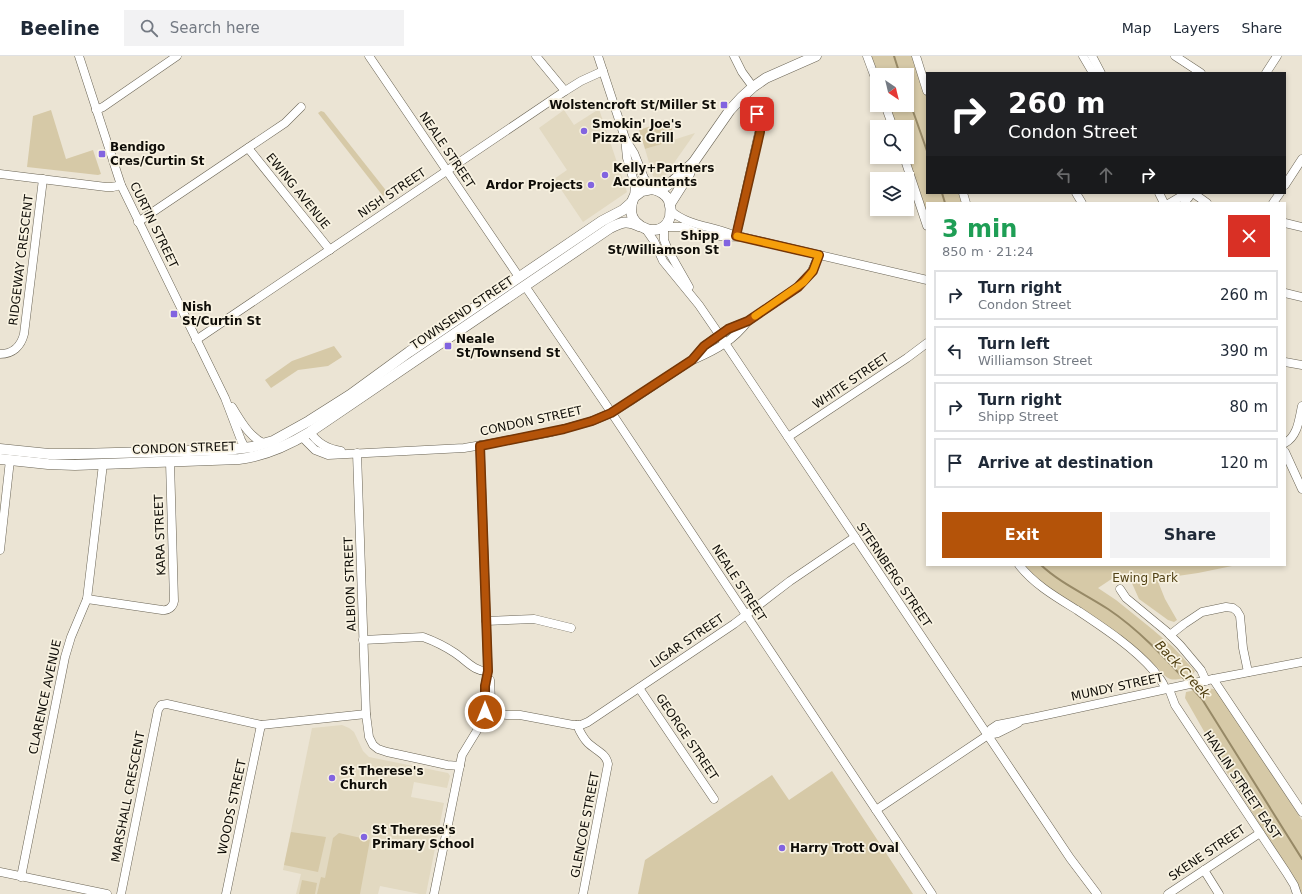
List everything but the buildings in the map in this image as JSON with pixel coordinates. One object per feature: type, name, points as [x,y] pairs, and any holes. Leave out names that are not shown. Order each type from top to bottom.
[{"type":"main road","points":[[693,163],[661,189],[642,191],[633,200],[631,208],[632,214],[642,227],[655,230],[664,227],[669,220],[670,207],[673,197],[689,174],[693,163],[730,110],[742,97],[753,87],[771,76],[816,56]]},
{"type":"main road","points":[[655,190],[665,195],[670,207]]},
{"type":"main road","name":"TOWNSEND STREET","points":[[300,426],[350,395],[409,352],[519,277],[602,221],[622,210],[633,200]]},
{"type":"main road","name":"TOWNSEND STREET","points":[[306,434],[616,225],[626,222],[633,222],[642,227]]},
{"type":"main road","name":"CONDON STREET","points":[[7,456],[226,450],[265,444],[300,426]]},
{"type":"main road","points":[[245,448],[251,451],[258,451],[277,445],[288,439],[306,434]]},
{"type":"main road","name":"CONDON STREET","points":[[0,449],[7,456],[62,465],[233,460],[251,458],[277,450],[306,434]]},
{"type":"main road","name":"CLARENCE AVENUE","points":[[102,454],[103,464]]},
{"type":"street","name":"CURTIN STREET","points":[[79,56],[121,185],[225,398],[245,448]]},
{"type":"street","points":[[96,110],[103,107],[177,56]]},
{"type":"street","name":"NEALE STREET","points":[[369,56],[519,277]]},
{"type":"street","points":[[536,56],[565,91]]},
{"type":"street","points":[[598,56],[625,138],[627,158],[635,185],[633,200]]},
{"type":"street","points":[[734,56],[742,72],[753,87]]},
{"type":"street","points":[[867,56],[871,68]]},
{"type":"street","points":[[916,56],[926,88]]},
{"type":"street","points":[[1083,56],[1092,72]]},
{"type":"street","points":[[1092,56],[1100,72]]},
{"type":"street","points":[[1175,56],[1199,72]]},
{"type":"street","points":[[1267,72],[1277,56]]},
{"type":"street","name":"NISH STREET","points":[[196,340],[565,91],[603,71]]},
{"type":"street","points":[[736,236],[760,128],[757,114],[742,97]]},
{"type":"street","points":[[138,222],[285,123],[301,107]]},
{"type":"street","points":[[625,138],[634,153],[644,178],[655,190]]},
{"type":"street","name":"EWING AVENUE","points":[[248,148],[330,250]]},
{"type":"street","points":[[1286,183],[1302,159]]},
{"type":"street","points":[[906,164],[926,223]]},
{"type":"street","points":[[0,174],[106,187],[121,185]]},
{"type":"street","name":"RIDGEWAY CRESCENT","points":[[0,354],[9,353],[17,348],[23,340],[43,179]]},
{"type":"street","points":[[1172,202],[1185,194]]},
{"type":"street","points":[[1185,202],[1191,194]]},
{"type":"street","points":[[1194,194],[1206,202]]},
{"type":"street","points":[[670,207],[682,219],[724,230],[736,236]]},
{"type":"street","points":[[1286,223],[1302,227]]},
{"type":"street","name":"STERNBERG STREET","points":[[642,227],[654,241],[663,261],[699,305],[720,334],[1070,858],[1097,894]]},
{"type":"street","points":[[664,227],[682,227],[701,234],[712,236],[736,236],[926,280]]},
{"type":"street","name":"STERNBERG STREET","points":[[664,227],[664,240],[668,250],[699,305]]},
{"type":"street","name":"CONDON STREET","points":[[692,360],[704,346],[720,334],[748,321],[804,282],[813,271],[819,255]]},
{"type":"street","name":"NEALE STREET","points":[[525,286],[932,894]]},
{"type":"street","points":[[1286,293],[1302,297]]},
{"type":"street","name":"CONDON STREET","points":[[306,434],[314,449],[322,453],[334,455],[451,449],[480,446],[564,429],[592,421],[611,413],[692,360],[725,343],[740,332],[748,321]]},
{"type":"street","name":"WHITE STREET","points":[[788,437],[926,344]]},
{"type":"street","points":[[1286,362],[1302,365]]},
{"type":"street","name":"CURTIN STREET","points":[[225,398],[250,434],[265,444]]},
{"type":"street","points":[[1286,442],[1299,434],[1302,406]]},
{"type":"street","points":[[434,894],[460,766],[485,728],[490,717],[488,710],[491,686],[488,671],[480,446]]},
{"type":"street","name":"ALBION STREET","points":[[358,453],[366,714]]},
{"type":"street","points":[[1286,454],[1302,489]]},
{"type":"street","points":[[0,550],[7,456]]},
{"type":"street","name":"KARA STREET","points":[[87,599],[162,610],[175,610],[170,462]]},
{"type":"street","name":"CLARENCE AVENUE","points":[[21,877],[65,657],[71,637],[87,599],[103,464]]},
{"type":"street","name":"LIGAR STREET","points":[[577,725],[588,722],[746,616],[790,581],[855,537]]},
{"type":"street","name":"HAVLIN STREET EAST","points":[[1020,566],[1028,576],[1043,589],[1095,622],[1135,652],[1156,674],[1164,684],[1175,705],[1290,879],[1297,894]]},
{"type":"street","points":[[1120,589],[1130,602],[1170,634],[1210,680],[1302,812]]},
{"type":"street","points":[[1170,634],[1202,612],[1226,607],[1233,608],[1240,616],[1243,648],[1248,672]]},
{"type":"street","points":[[486,621],[534,619],[571,628]]},
{"type":"street","points":[[364,640],[423,637],[453,651],[479,671],[488,671]]},
{"type":"street","name":"MUNDY STREET","points":[[876,810],[988,736],[991,729],[997,725],[1197,682],[1302,662]]},
{"type":"street","name":"GEORGE STREET","points":[[639,688],[714,799]]},
{"type":"street","name":"MARSHALL CRESCENT","points":[[121,894],[159,702],[261,725],[366,714]]},
{"type":"street","points":[[488,710],[507,710],[520,715],[569,725],[577,725]]},
{"type":"street","points":[[366,714],[368,734],[371,742],[378,749],[447,765],[460,766]]},
{"type":"street","name":"WOODS STREET","points":[[226,894],[261,725]]},
{"type":"street","name":"GLENCOE STREET","points":[[577,725],[585,739],[592,747],[605,756],[608,764],[584,894]]},
{"type":"street","name":"SKENE STREET","points":[[1168,894],[1260,833]]},
{"type":"street","name":"STERNBERG STREET","points":[[1070,858],[1090,894]]},
{"type":"street","points":[[1204,870],[1219,894]]},
{"type":"street","points":[[0,872],[107,894]]},
{"type":"shaded area","points":[[599,109],[627,192],[583,222],[554,179],[567,170],[539,128],[564,110],[574,125]]},
{"type":"shaded area","points":[[695,133],[662,180],[653,176],[645,149]]},
{"type":"shaded area","name":"St Therese's Primary School","points":[[342,725],[354,732],[363,751],[369,757],[448,773],[450,776],[447,788],[414,782],[411,797],[444,803],[426,894],[380,886],[378,894],[296,894],[301,874],[283,870],[312,728]]},
{"type":"green space","points":[[870,56],[913,56],[926,95],[926,194],[959,194],[962,202],[926,202],[926,215],[914,178],[914,172],[912,172],[909,164],[914,164],[914,120],[893,120],[890,112],[914,112],[914,68],[874,68]]},
{"type":"green space","points":[[51,110],[66,159],[93,150],[101,174],[98,175],[27,167],[33,116]]},
{"type":"green space","points":[[321,111],[324,112],[388,193],[383,196],[318,113]]},
{"type":"green space","points":[[669,120],[675,140],[645,149],[639,130]]},
{"type":"green space","points":[[334,346],[342,357],[328,366],[298,370],[271,388],[265,380],[292,361]]},
{"type":"green space","name":"Ewing Park","points":[[1022,566],[1232,566],[1157,579],[1165,599],[1177,620],[1174,622],[1168,620],[1139,599],[1131,581],[1113,578],[1098,588],[1116,600],[1152,629],[1173,647],[1195,671],[1191,676],[1173,680],[1166,677],[1158,668],[1101,624],[1047,589]]},
{"type":"green space","points":[[1205,688],[1214,689],[1217,692],[1302,820],[1302,894],[1292,875],[1213,751],[1213,747],[1185,698],[1186,692]]},
{"type":"green space","points":[[832,771],[913,894],[638,894],[645,860],[772,775],[789,800]]},
{"type":"green space","points":[[291,832],[326,837],[318,872],[284,865]]},
{"type":"green space","points":[[339,833],[370,840],[360,894],[317,894],[321,877],[325,878],[333,838]]},
{"type":"green space","points":[[302,880],[317,883],[315,894],[299,894]]},
{"type":"waterway","name":"Back Creek","points":[[894,56],[898,68]]},
{"type":"waterway","name":"Back Creek","points":[[913,112],[926,148]]},
{"type":"waterway","name":"Back Creek","points":[[942,194],[945,202]]},
{"type":"waterway","name":"Back Creek","points":[[1042,566],[1056,577],[1108,609],[1130,625],[1187,682]]},
{"type":"waterway","name":"Back Creek","points":[[1190,686],[1202,699],[1302,859]]},
{"type":"slow traffic","points":[[737,236],[819,255],[813,271],[804,282],[755,316]]},
{"type":"place","name":"Wolstencroft St/Miller St","points":[[724,105]]},
{"type":"place","name":"Smokin' Joe's Pizza & Grill","points":[[584,131]]},
{"type":"place","name":"Bendigo Cres/Curtin St","points":[[102,154]]},
{"type":"place","name":"Kelly+Partners Accountants","points":[[605,175]]},
{"type":"place","name":"Ardor Projects","points":[[591,185]]},
{"type":"place","name":"Shipp St/Williamson St","points":[[727,243]]},
{"type":"place","name":"Nish St/Curtin St","points":[[174,314]]},
{"type":"place","name":"Neale St/Townsend St","points":[[448,346]]},
{"type":"place","name":"St Therese's Church","points":[[332,778]]},
{"type":"place","name":"St Therese's Primary School","points":[[364,837]]},
{"type":"place","name":"Harry Trott Oval","points":[[782,848]]},
{"type":"route","points":[[485,712],[485,686],[488,671],[482,461],[480,446],[576,426],[611,413],[692,360],[704,346],[728,329],[748,321],[795,289],[804,282],[817,263],[819,255],[736,236],[760,132],[760,123],[757,114]]}]
